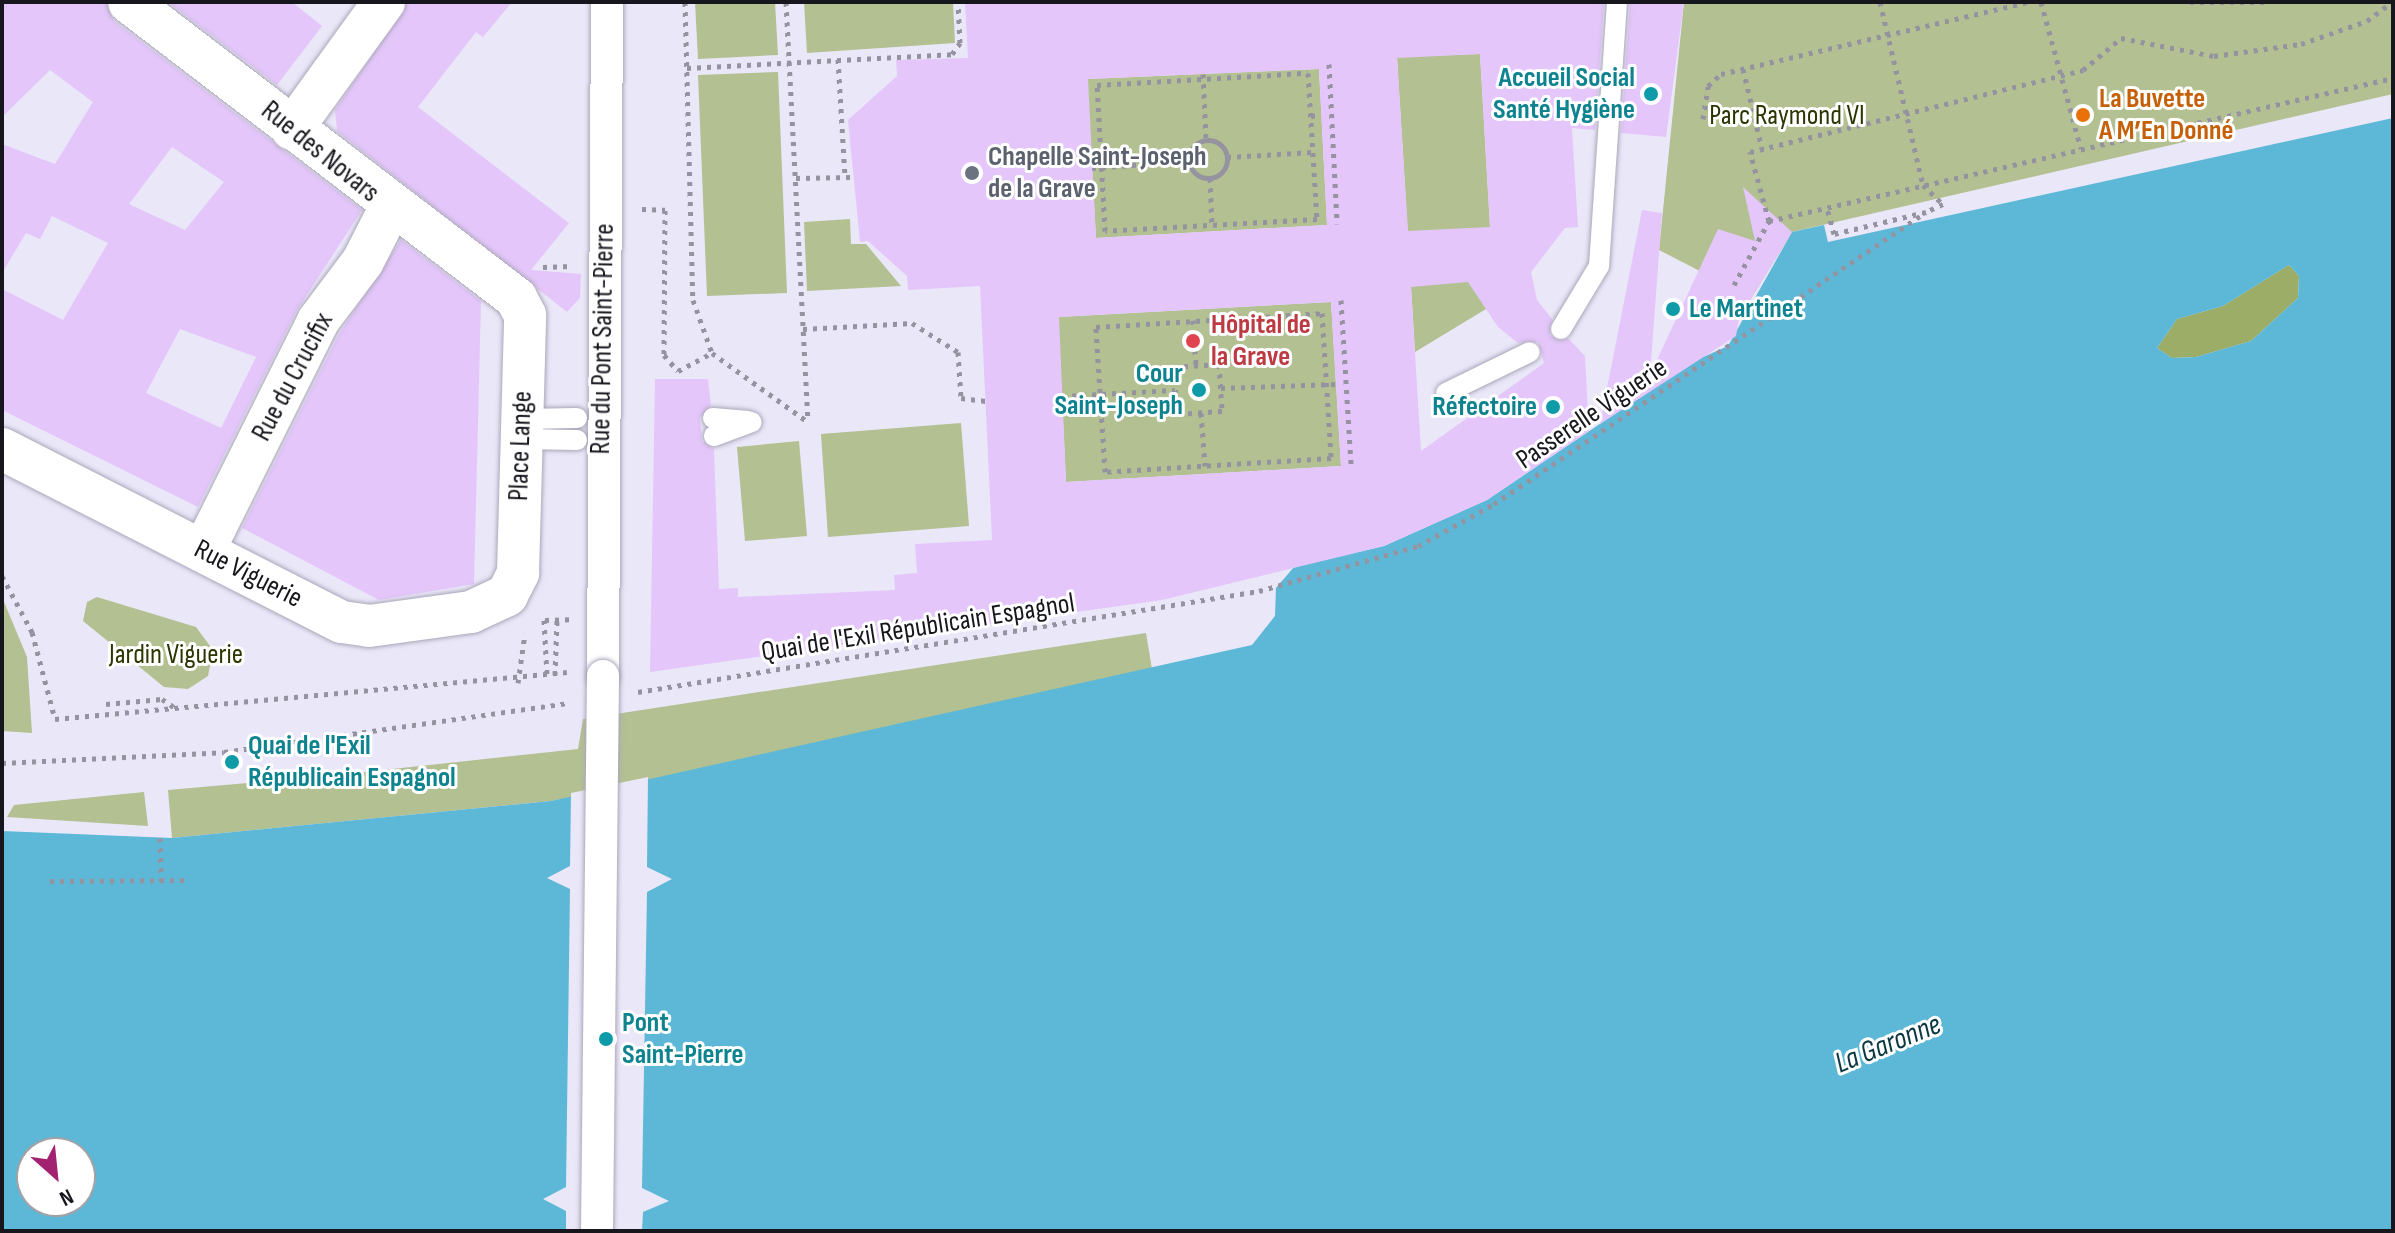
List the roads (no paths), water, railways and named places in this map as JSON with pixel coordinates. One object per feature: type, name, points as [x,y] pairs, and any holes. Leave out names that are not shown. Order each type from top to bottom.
[{"type":"street","name":"Rue des Novars","points":[[129,2],[390,208],[516,298]]},
{"type":"street","points":[[292,129],[384,2]]},
{"type":"street","name":"Rue du Pont Saint-Pierre","points":[[597,1231],[607,2]]},
{"type":"street","name":"Rue du Crucifix","points":[[204,550],[318,321],[363,261],[390,208]]},
{"type":"street","name":"Place Lange","points":[[516,298],[525,315],[518,606]]},
{"type":"street","name":"Rue Viguerie","points":[[2,449],[355,624],[518,606]]},
{"type":"lane","points":[[1561,329],[1599,266],[1617,2]]},
{"type":"lane","points":[[1446,393],[1530,352]]},
{"type":"lane","points":[[523,429],[577,418]]},
{"type":"lane","points":[[523,429],[577,440]]},
{"type":"water","name":"La Garonne","points":[[2393,118],[2393,1231],[2,1231],[2,831],[172,838],[551,801],[1252,645],[1275,616],[1276,588],[1294,567],[1384,546],[1487,500],[1692,362],[1728,346],[1792,232],[1824,225],[1828,242]],"holes":[[[2289,265],[2299,276],[2298,298],[2251,341],[2196,357],[2172,358],[2157,348],[2177,319],[2223,306]]]},
{"type":"place","name":"Accueil Social Santé Hygiène","points":[[1651,94]]},
{"type":"place","name":"La Buvette A M’En Donné","points":[[2083,115]]},
{"type":"place","name":"Chapelle Saint-Joseph de la Grave","points":[[972,173]]},
{"type":"place","name":"Le Martinet","points":[[1673,309]]},
{"type":"place","name":"Hôpital de la Grave","points":[[1193,341]]},
{"type":"place","name":"Cour Saint-Joseph","points":[[1199,390]]},
{"type":"place","name":"Réfectoire","points":[[1553,407]]},
{"type":"place","name":"Quai de l'Exil Républicain Espagnol","points":[[232,762]]},
{"type":"place","name":"Pont Saint-Pierre","points":[[606,1039]]},
{"type":"park label","name":"Parc Raymond VI","points":[[1787,116]]},
{"type":"park label","name":"Jardin Viguerie","points":[[176,655]]}]
